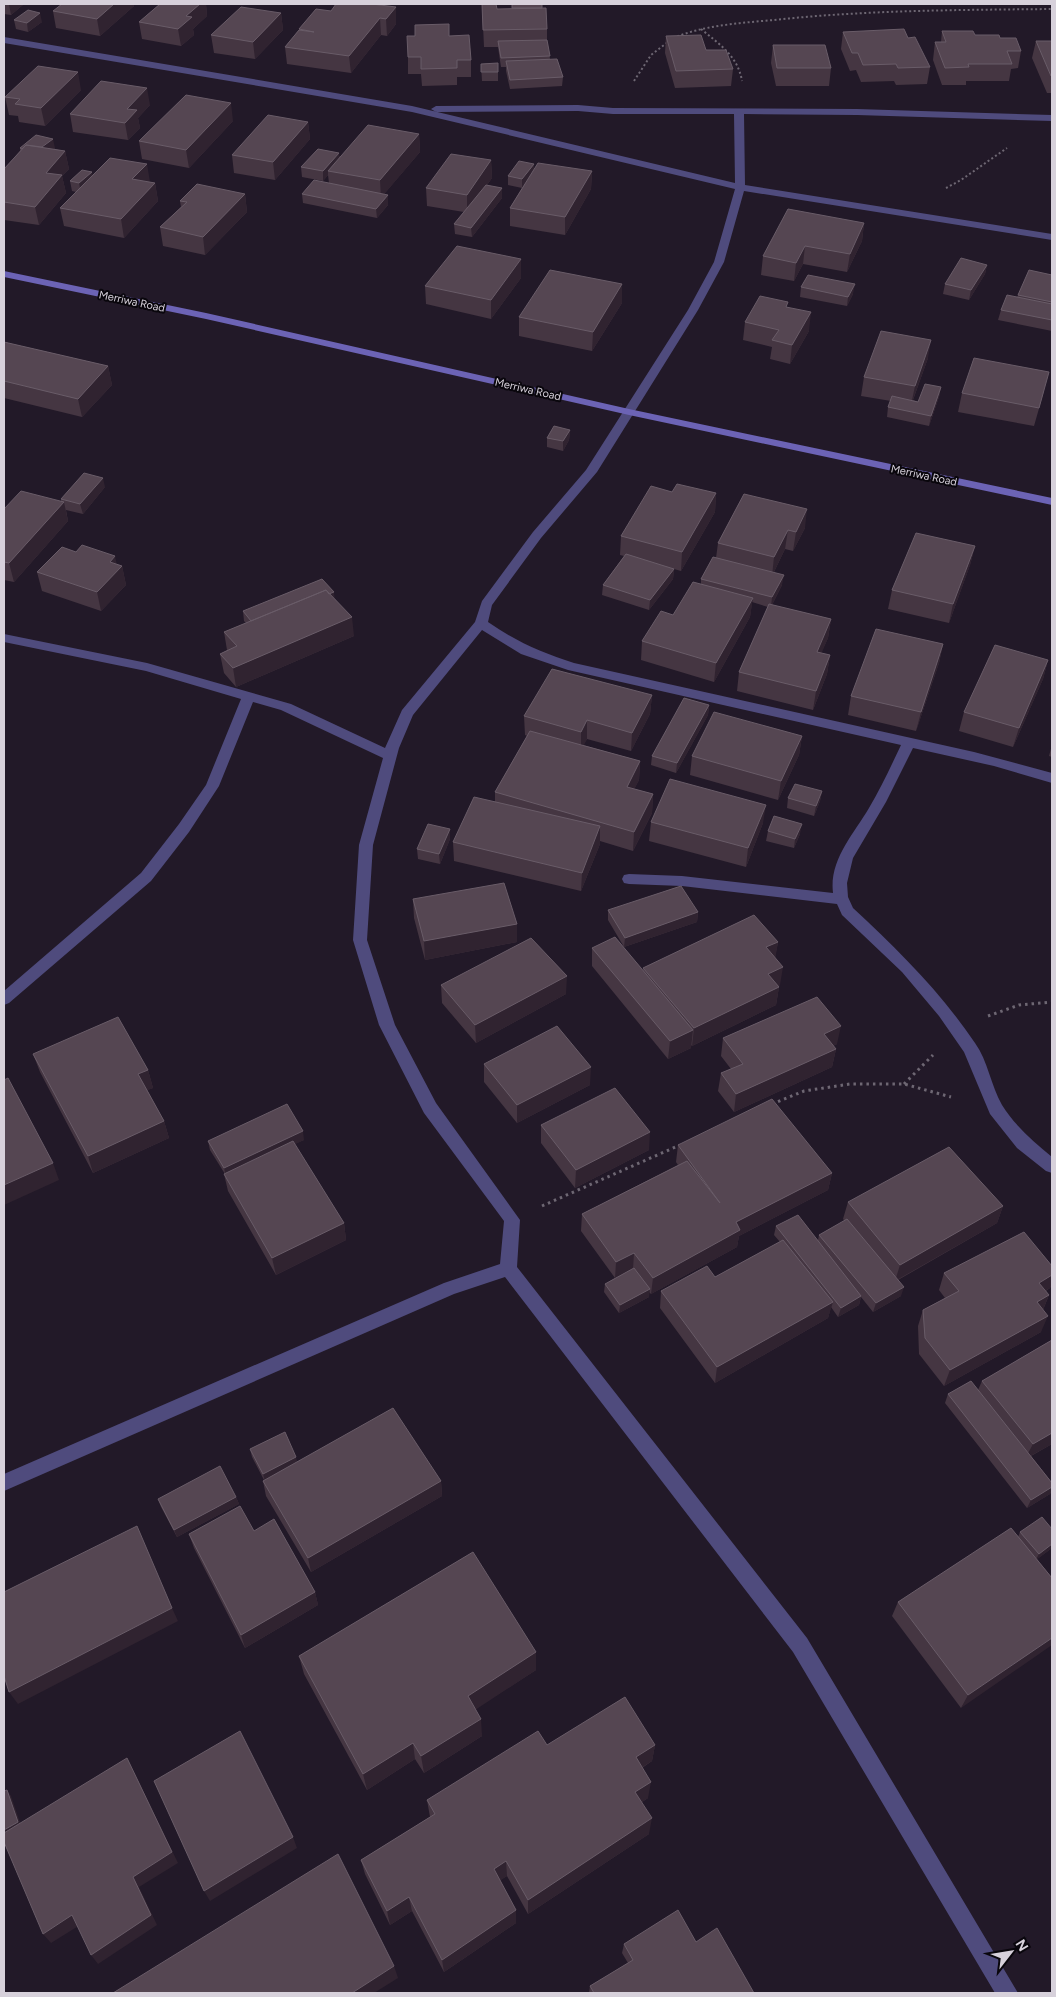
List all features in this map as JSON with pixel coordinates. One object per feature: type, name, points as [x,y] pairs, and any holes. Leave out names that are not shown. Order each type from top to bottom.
[{"type":"street","points":[[4,40],[216,78],[412,109],[740,187],[1052,237]]},
{"type":"street","points":[[412,109],[578,108],[858,112],[1052,118]]},
{"type":"street","points":[[742,111],[740,187],[719,262],[693,310],[591,472],[537,535],[486,604],[482,623],[407,713],[391,756],[366,845],[360,940],[388,1025],[430,1108],[512,1220],[508,1268],[800,1646],[1007,1993]]},
{"type":"street","name":"Merriwa Road","points":[[4,274],[206,316],[629,412],[1052,502]]},
{"type":"street","points":[[482,623],[501,639],[520,650],[559,665],[665,686],[909,742],[1052,778]]},
{"type":"street","points":[[4,638],[147,667],[286,707],[391,756]]},
{"type":"street","points":[[4,998],[146,877],[184,828],[212,786],[249,696]]},
{"type":"street","points":[[909,742],[893,777],[844,860],[839,881],[841,899],[847,911],[858,923],[907,968],[957,1030],[971,1049],[996,1109],[1023,1143],[1052,1166]]},
{"type":"street","points":[[629,880],[682,881],[841,899]]},
{"type":"street","points":[[4,1483],[441,1292],[508,1268]]},
{"type":"path","points":[[634,82],[647,58],[655,49],[677,35],[700,29],[747,22],[880,11],[1052,10]]},
{"type":"path","points":[[700,29],[730,54],[740,68],[742,111]]},
{"type":"path","points":[[940,190],[961,180],[1052,118]]},
{"type":"path","points":[[957,1030],[1012,1006],[1028,1002],[1052,1002]]},
{"type":"path","points":[[771,1104],[804,1091],[850,1084],[904,1084],[996,1109]]},
{"type":"path","points":[[512,1220],[684,1143]]},
{"type":"building","points":[[62,4],[114,4],[97,19],[53,11]]},
{"type":"building","points":[[160,4],[200,4],[186,16],[192,17],[178,29],[139,22]]},
{"type":"building","points":[[336,4],[372,4],[396,7],[386,19],[380,18],[349,56],[285,47],[299,30],[314,32],[299,29],[316,9],[331,11]]},
{"type":"building","points":[[482,4],[496,4],[497,9],[546,8],[547,29],[483,30]]},
{"type":"building","points":[[512,4],[542,4],[542,8],[512,8]]},
{"type":"building","points":[[241,7],[281,13],[253,42],[211,35]]},
{"type":"building","points":[[28,10],[40,13],[27,23],[14,20]]},
{"type":"building","points":[[449,24],[449,36],[469,35],[471,60],[457,60],[457,68],[421,69],[421,57],[408,57],[407,36],[415,36],[415,25]]},
{"type":"building","points":[[904,29],[908,38],[915,37],[930,67],[898,68],[896,64],[863,65],[858,53],[852,53],[843,32]]},
{"type":"building","points":[[942,31],[973,31],[975,35],[999,35],[1000,38],[1016,38],[1021,51],[1007,51],[1012,64],[968,64],[969,67],[945,68],[935,42],[946,42]]},
{"type":"building","points":[[701,35],[706,50],[726,50],[733,69],[676,71],[666,36]]},
{"type":"building","points":[[547,40],[550,56],[501,58],[498,41]]},
{"type":"building","points":[[1036,41],[1052,41],[1052,76],[1051,76]]},
{"type":"building","points":[[773,45],[825,45],[831,68],[777,68]]},
{"type":"building","points":[[557,59],[563,77],[510,80],[506,61]]},
{"type":"building","points":[[498,63],[498,72],[481,72],[481,64]]},
{"type":"building","points":[[38,66],[78,72],[41,108],[15,104],[20,99],[5,97]]},
{"type":"building","points":[[101,81],[147,88],[127,109],[137,110],[125,123],[70,114]]},
{"type":"building","points":[[186,95],[231,103],[186,150],[139,141]]},
{"type":"building","points":[[268,115],[308,122],[273,162],[232,155]]},
{"type":"building","points":[[368,125],[419,134],[380,180],[328,171]]},
{"type":"building","points":[[36,135],[53,139],[42,147],[26,145],[22,149],[20,148]]},
{"type":"building","points":[[26,145],[65,151],[46,173],[62,175],[35,207],[4,202],[4,169]]},
{"type":"building","points":[[318,149],[339,153],[323,171],[301,167]]},
{"type":"building","points":[[451,154],[491,160],[467,195],[426,188]]},
{"type":"building","points":[[110,158],[147,164],[132,179],[155,183],[121,219],[60,208]]},
{"type":"building","points":[[519,161],[534,164],[522,179],[508,176]]},
{"type":"building","points":[[538,163],[592,171],[565,217],[510,208]]},
{"type":"building","points":[[82,170],[92,172],[79,183],[70,181]]},
{"type":"building","points":[[314,180],[388,195],[376,209],[302,194]]},
{"type":"building","points":[[197,184],[245,194],[203,237],[160,227],[187,202],[180,201]]},
{"type":"building","points":[[486,185],[502,188],[471,228],[454,224]]},
{"type":"building","points":[[788,209],[864,223],[850,254],[805,246],[796,263],[763,256]]},
{"type":"building","points":[[457,246],[521,259],[491,300],[425,286]]},
{"type":"building","points":[[961,258],[987,265],[971,290],[945,284]]},
{"type":"building","points":[[550,270],[622,284],[593,332],[519,317]]},
{"type":"building","points":[[1029,270],[1052,275],[1052,302],[1018,295]]},
{"type":"building","points":[[808,275],[855,284],[848,297],[801,287]]},
{"type":"building","points":[[1007,295],[1052,304],[1052,320],[1001,310]]},
{"type":"building","points":[[760,296],[788,302],[786,307],[811,312],[792,345],[772,340],[779,330],[745,322]]},
{"type":"building","points":[[881,331],[931,340],[915,386],[864,377]]},
{"type":"building","points":[[4,342],[108,366],[78,399],[4,381]]},
{"type":"building","points":[[974,358],[1049,372],[1039,408],[962,393]]},
{"type":"building","points":[[925,384],[941,387],[931,416],[888,407],[892,396],[918,402]]},
{"type":"building","points":[[554,426],[570,430],[563,441],[547,438]]},
{"type":"building","points":[[84,473],[103,478],[80,504],[61,499]]},
{"type":"building","points":[[677,484],[716,493],[682,552],[621,536],[651,486],[672,492]]},
{"type":"building","points":[[21,491],[64,502],[9,563],[4,562],[4,509]]},
{"type":"building","points":[[744,494],[807,509],[796,532],[788,530],[774,557],[718,543]]},
{"type":"building","points":[[916,533],[975,546],[953,604],[892,590]]},
{"type":"building","points":[[82,545],[115,556],[110,562],[122,566],[97,592],[37,572],[62,547],[76,552]]},
{"type":"building","points":[[626,554],[674,569],[650,600],[603,585]]},
{"type":"building","points":[[713,557],[784,575],[772,597],[701,579]]},
{"type":"building","points":[[322,579],[334,592],[329,594],[326,590],[251,621],[243,611]]},
{"type":"building","points":[[693,582],[753,598],[716,663],[642,641],[661,611],[673,615]]},
{"type":"building","points":[[326,590],[352,617],[233,668],[220,654],[237,646],[224,632]]},
{"type":"building","points":[[769,604],[831,619],[817,652],[830,655],[816,691],[739,672]]},
{"type":"building","points":[[876,629],[943,644],[921,712],[851,696]]},
{"type":"building","points":[[995,645],[1048,660],[1019,728],[964,712]]},
{"type":"building","points":[[552,669],[652,695],[632,733],[587,720],[581,732],[524,716]]},
{"type":"building","points":[[684,698],[709,705],[677,763],[652,756]]},
{"type":"building","points":[[714,712],[802,736],[781,781],[692,756]]},
{"type":"building","points":[[530,731],[640,761],[627,787],[653,794],[634,832],[495,792]]},
{"type":"building","points":[[670,779],[766,805],[748,848],[651,822]]},
{"type":"building","points":[[795,784],[822,791],[816,806],[788,798]]},
{"type":"building","points":[[474,797],[600,826],[582,873],[453,842]]},
{"type":"building","points":[[774,816],[802,824],[795,839],[768,831]]},
{"type":"building","points":[[428,824],[450,829],[439,854],[417,849]]},
{"type":"building","points":[[504,883],[517,924],[424,941],[413,899]]},
{"type":"building","points":[[681,886],[698,912],[625,938],[608,910]]},
{"type":"building","points":[[754,915],[778,942],[766,947],[783,967],[768,974],[779,987],[694,1028],[643,968]]},
{"type":"building","points":[[615,937],[693,1030],[670,1041],[592,948]]},
{"type":"building","points":[[531,938],[567,976],[475,1025],[441,985]]},
{"type":"building","points":[[817,997],[841,1026],[824,1034],[836,1049],[736,1094],[721,1073],[743,1064],[723,1038]]},
{"type":"building","points":[[118,1017],[148,1070],[138,1074],[164,1121],[88,1156],[33,1054]]},
{"type":"building","points":[[557,1026],[591,1067],[517,1105],[484,1064]]},
{"type":"building","points":[[8,1078],[53,1163],[4,1185],[4,1080]]},
{"type":"building","points":[[615,1088],[650,1132],[576,1170],[541,1125]]},
{"type":"building","points":[[772,1099],[832,1173],[736,1222],[740,1230],[653,1278],[634,1253],[616,1262],[582,1214],[687,1161],[720,1203],[678,1145]]},
{"type":"building","points":[[287,1104],[303,1131],[224,1168],[208,1141]]},
{"type":"building","points":[[293,1141],[344,1223],[272,1258],[224,1174]]},
{"type":"building","points":[[949,1147],[1003,1206],[900,1265],[848,1202]]},
{"type":"building","points":[[798,1215],[861,1296],[841,1308],[776,1226]]},
{"type":"building","points":[[847,1219],[904,1287],[876,1303],[819,1235]]},
{"type":"building","points":[[1024,1232],[1052,1266],[1052,1275],[1039,1283],[1049,1295],[1037,1302],[1048,1316],[950,1370],[925,1338],[923,1310],[959,1291],[944,1273]]},
{"type":"building","points":[[783,1240],[833,1302],[717,1367],[661,1291],[707,1266],[715,1277]]},
{"type":"building","points":[[634,1268],[650,1289],[620,1305],[605,1284]]},
{"type":"building","points":[[1052,1340],[1052,1433],[1033,1444],[982,1381]]},
{"type":"building","points":[[971,1381],[1052,1483],[1052,1487],[1031,1500],[948,1394]]},
{"type":"building","points":[[393,1408],[441,1481],[308,1558],[263,1481]]},
{"type":"building","points":[[285,1432],[296,1457],[263,1474],[250,1449]]},
{"type":"building","points":[[220,1466],[236,1497],[174,1530],[158,1499]]},
{"type":"building","points":[[240,1506],[254,1531],[274,1519],[315,1592],[241,1635],[189,1534]]},
{"type":"building","points":[[1042,1517],[1052,1529],[1052,1544],[1039,1554],[1020,1532]]},
{"type":"building","points":[[137,1526],[172,1608],[9,1692],[4,1676],[4,1592]]},
{"type":"building","points":[[1011,1528],[1052,1578],[1052,1638],[968,1695],[898,1602]]},
{"type":"building","points":[[473,1552],[536,1652],[468,1696],[481,1719],[421,1756],[413,1743],[363,1774],[299,1656]]},
{"type":"building","points":[[625,1697],[655,1745],[636,1757],[651,1782],[635,1792],[652,1818],[528,1900],[506,1861],[494,1869],[516,1910],[442,1960],[409,1897],[387,1911],[361,1860],[435,1814],[427,1800],[538,1731],[547,1745]]},
{"type":"building","points":[[240,1731],[293,1837],[204,1891],[154,1781]]},
{"type":"building","points":[[127,1758],[172,1852],[133,1877],[151,1915],[91,1955],[72,1915],[43,1934],[4,1842],[4,1833]]},
{"type":"building","points":[[7,1790],[18,1822],[4,1830],[4,1791]]},
{"type":"building","points":[[338,1854],[394,1966],[352,1993],[113,1993]]},
{"type":"building","points":[[678,1910],[696,1942],[717,1928],[754,1993],[594,1993],[590,1986],[633,1960],[624,1944]]}]
